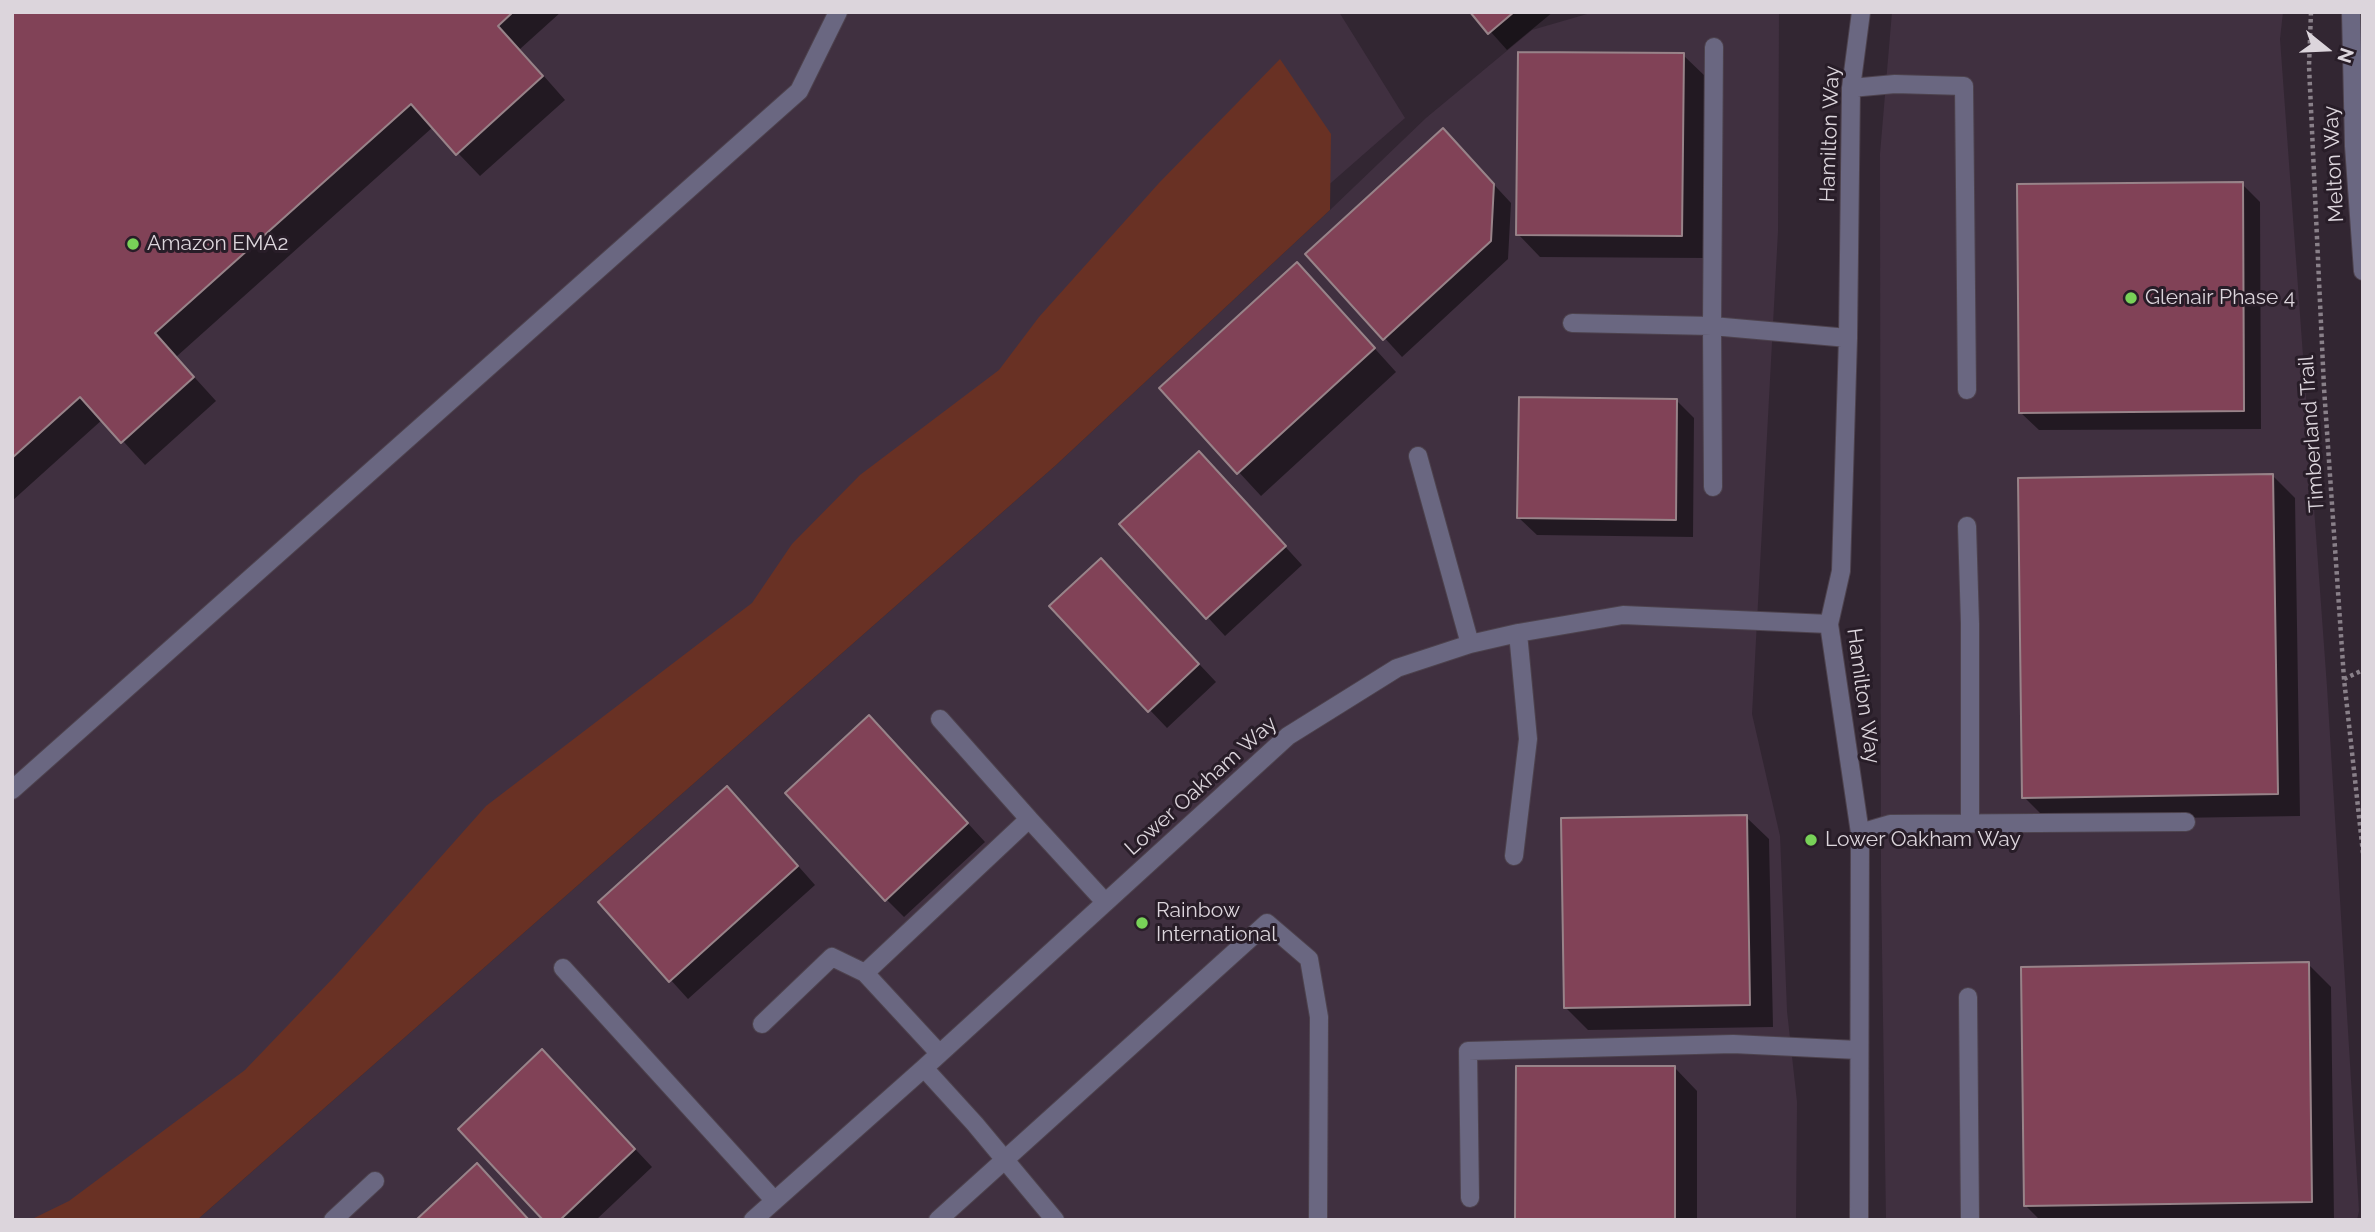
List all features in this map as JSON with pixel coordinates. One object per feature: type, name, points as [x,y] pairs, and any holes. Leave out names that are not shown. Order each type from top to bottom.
[{"type":"street","points":[[12,790],[799,91],[838,12]]},
{"type":"street","name":"Hamilton Way","points":[[1859,1220],[1860,833],[1829,624],[1841,571],[1852,88],[1861,12]]},
{"type":"street","name":"Melton Way","points":[[2351,12],[2363,271]]},
{"type":"street","points":[[1713,487],[1714,47]]},
{"type":"street","points":[[1852,88],[1895,84],[1964,86],[1967,390]]},
{"type":"street","points":[[1572,323],[1712,326],[1848,338]]},
{"type":"street","points":[[1418,456],[1469,644]]},
{"type":"street","points":[[1967,526],[1970,821]]},
{"type":"street","name":"Lower Oakham Way","points":[[753,1220],[924,1068],[1287,736],[1397,668],[1469,644],[1623,615],[1829,624]]},
{"type":"street","points":[[1514,856],[1528,738],[1518,633]]},
{"type":"street","points":[[940,719],[1105,902]]},
{"type":"street","points":[[865,973],[1029,819]]},
{"type":"street","points":[[1860,833],[1890,824],[1970,821],[2186,822]]},
{"type":"street","points":[[938,1220],[1267,923],[1309,959],[1319,1017],[1318,1220]]},
{"type":"street","points":[[762,1024],[832,957],[865,973],[939,1053]]},
{"type":"street","points":[[563,968],[774,1200]]},
{"type":"street","points":[[1968,997],[1970,1220]]},
{"type":"street","points":[[1470,1198],[1468,1051],[1733,1044],[1858,1050]]},
{"type":"street","points":[[924,1068],[1055,1220]]},
{"type":"street","points":[[333,1220],[375,1181]]},
{"type":"path","name":"Timberland Trail","points":[[2311,12],[2309,66],[2324,388],[2344,679],[2363,853]]},
{"type":"path","points":[[2344,679],[2363,670]]},
{"type":"shaded area","points":[[12,12],[1339,12],[1405,118],[476,932],[157,1220],[12,1220]]},
{"type":"shaded area","points":[[1594,12],[1779,12],[1778,231],[1752,714],[1780,836],[1787,1011],[1797,1102],[1796,1220],[197,1220],[1055,466],[1426,118],[1532,30]]},
{"type":"shaded area","points":[[1892,12],[2283,12],[2280,39],[2327,687],[2359,1211],[2357,1220],[1886,1220],[1881,880],[1880,154]]},
{"type":"shaded area","points":[[1280,59],[1331,134],[1330,210],[1055,466],[197,1220],[30,1220],[69,1201],[245,1070],[336,975],[486,806],[752,603],[792,544],[860,475],[999,370],[1039,317],[1159,183]]},
{"type":"building","name":"Amazon EMA2","points":[[12,12],[513,12],[498,26],[543,76],[456,155],[411,104],[155,333],[194,377],[121,443],[80,397],[12,458]]},
{"type":"building","points":[[1470,12],[1514,12],[1488,34]]},
{"type":"building","points":[[1518,52],[1684,53],[1682,236],[1516,235]]},
{"type":"building","points":[[1443,128],[1494,184],[1491,241],[1383,340],[1305,254]]},
{"type":"building","name":"Glenair Phase 4","points":[[2243,182],[2244,411],[2019,413],[2017,184]]},
{"type":"building","points":[[1297,262],[1375,348],[1237,474],[1159,388]]},
{"type":"building","points":[[1519,397],[1677,399],[1676,520],[1517,518]]},
{"type":"building","points":[[1199,451],[1286,546],[1206,619],[1119,524]]},
{"type":"building","points":[[2273,474],[2278,794],[2022,798],[2018,478]]},
{"type":"building","points":[[1101,558],[1199,664],[1148,712],[1049,606]]},
{"type":"building","points":[[869,715],[968,823],[885,901],[785,793]]},
{"type":"building","points":[[727,786],[798,866],[669,982],[598,902]]},
{"type":"building","points":[[1747,815],[1750,1005],[1564,1008],[1561,818]]},
{"type":"building","points":[[2309,962],[2312,1202],[2024,1206],[2021,967]]},
{"type":"building","points":[[542,1049],[635,1149],[560,1220],[543,1220],[458,1129]]},
{"type":"building","points":[[1516,1066],[1675,1066],[1675,1220],[1515,1220]]},
{"type":"building","points":[[477,1163],[529,1220],[416,1220]]},
{"type":"place","name":"Amazon EMA2","points":[[133,244]]},
{"type":"place","name":"Glenair Phase 4","points":[[2131,298]]},
{"type":"place","name":"Lower Oakham Way","points":[[1811,840]]},
{"type":"place","name":"Rainbow International","points":[[1142,923]]}]
